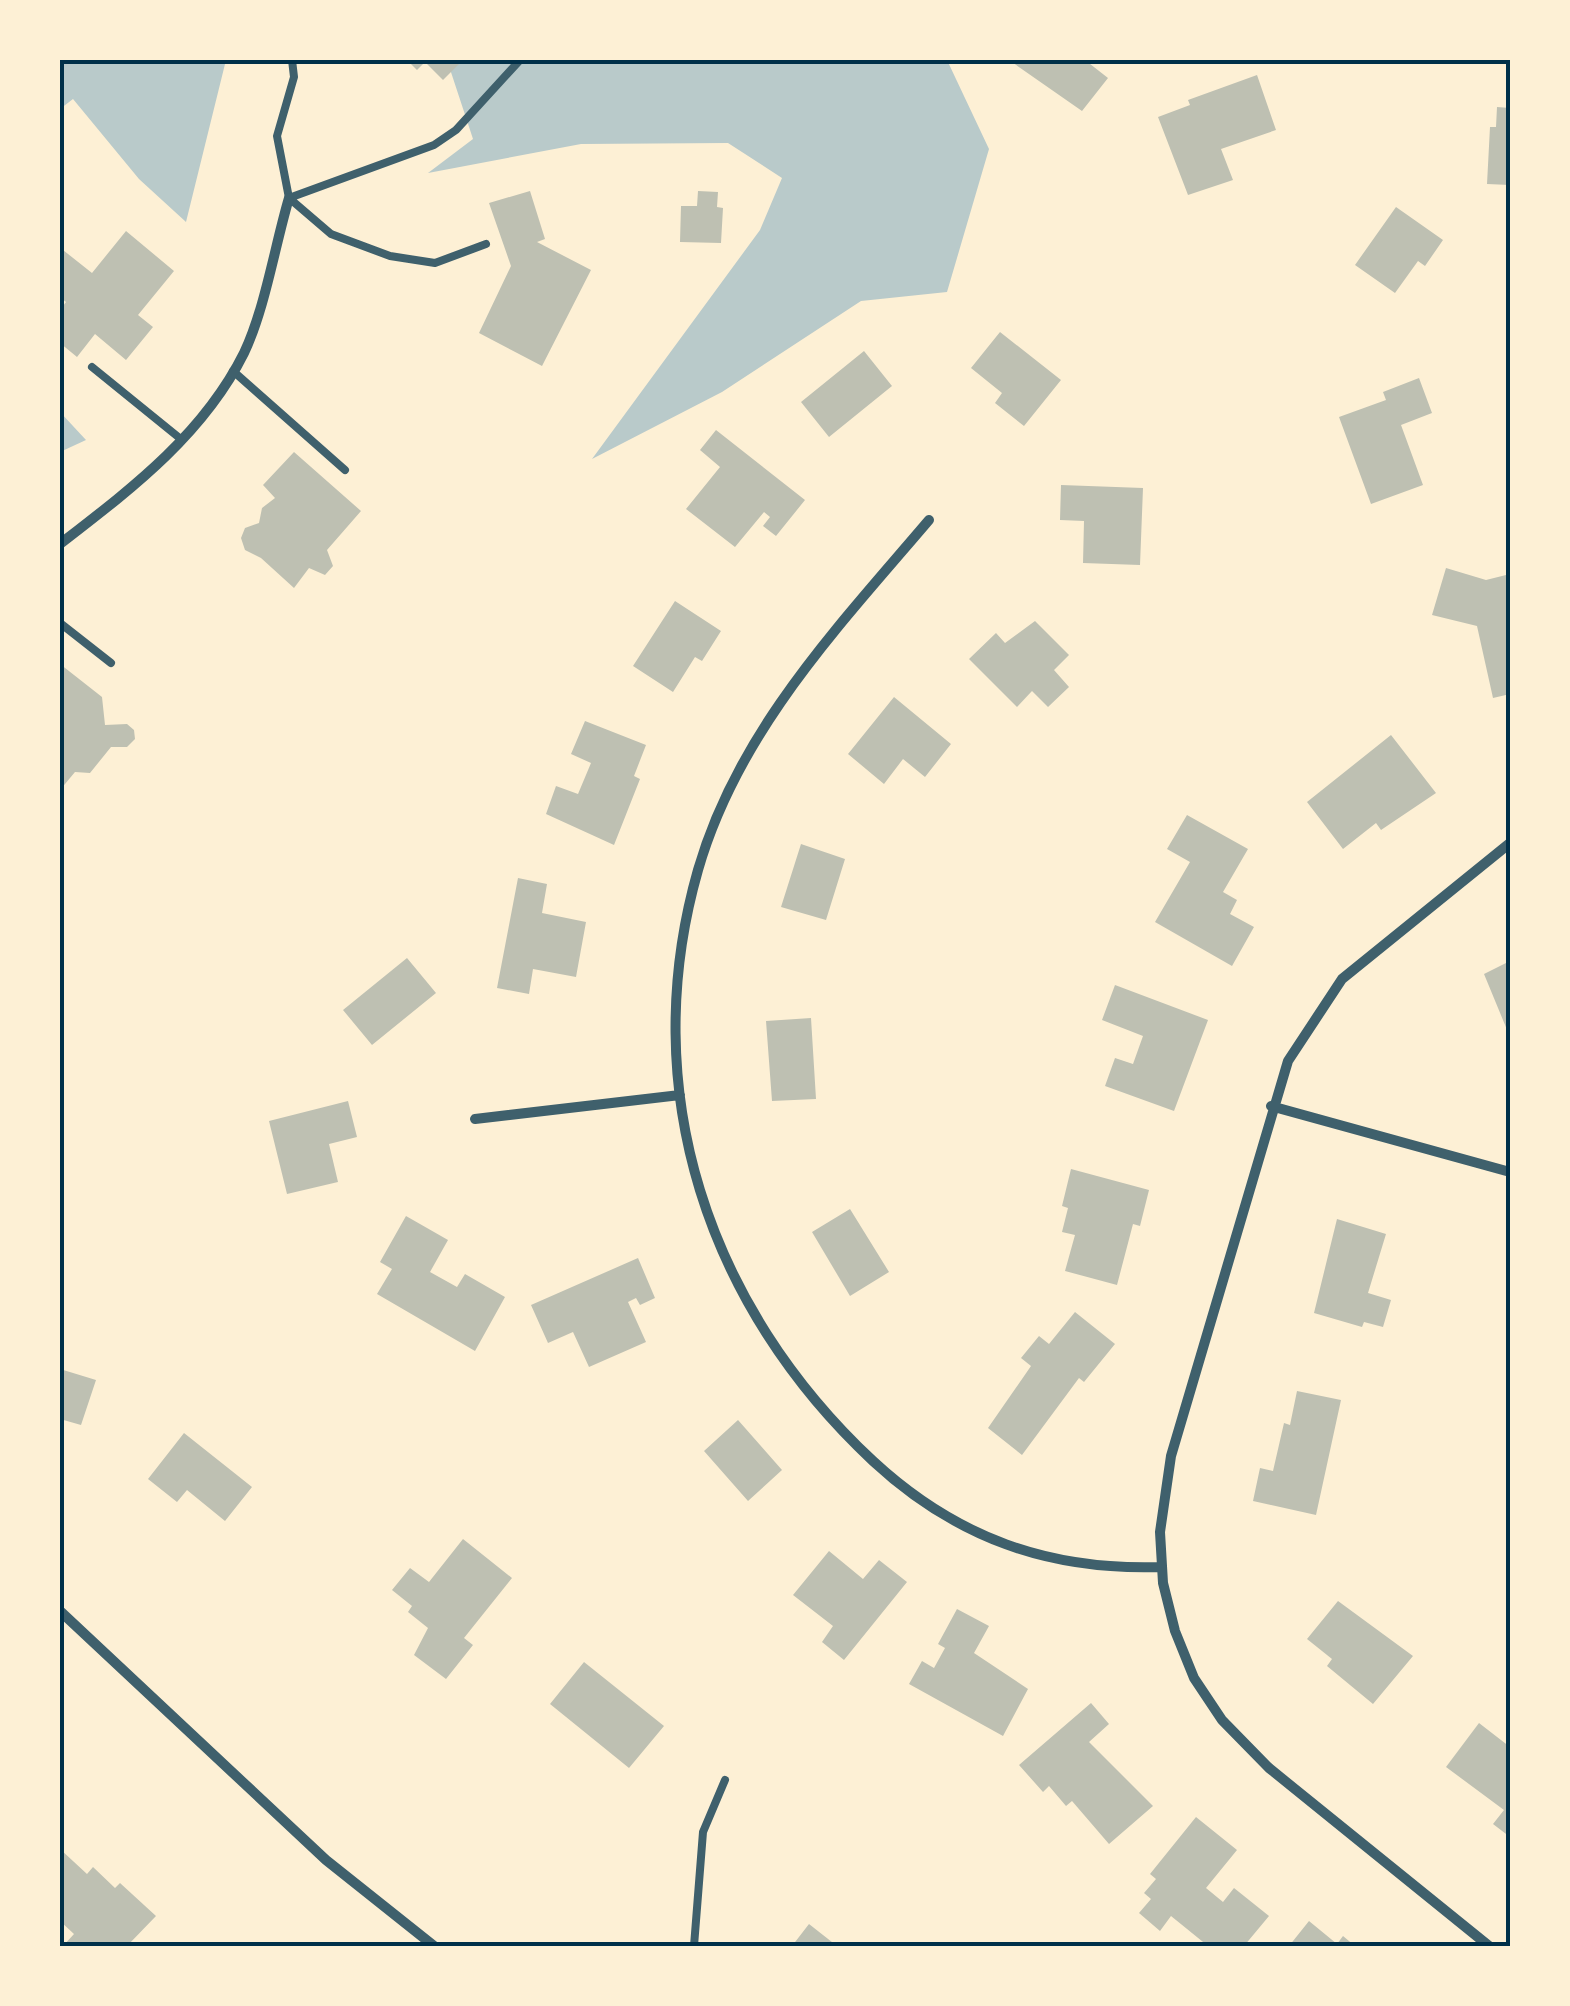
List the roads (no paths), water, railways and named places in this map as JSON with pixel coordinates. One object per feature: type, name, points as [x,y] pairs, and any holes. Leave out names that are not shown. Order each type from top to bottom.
[{"type":"street","points":[[60,544],[148,477],[209,411],[246,350],[288,198]]},
{"type":"street","points":[[929,520],[801,670],[764,723],[726,795],[698,870],[680,949],[675,1014],[680,1095],[700,1192],[728,1267],[787,1367],[838,1428],[922,1503],[996,1543],[1062,1563],[1162,1567]]},
{"type":"street","points":[[1489,1946],[1269,1768],[1232,1732],[1187,1662],[1170,1615],[1162,1567],[1161,1510],[1171,1456],[1271,1106],[1288,1061],[1342,979],[1510,843]]},
{"type":"street","points":[[475,1119],[680,1095]]},
{"type":"street","points":[[1271,1106],[1510,1172]]},
{"type":"street","points":[[60,1611],[326,1860],[434,1946]]},
{"type":"lane","points":[[292,60],[294,77],[278,136],[288,198],[331,234],[390,256],[435,263],[486,244]]},
{"type":"lane","points":[[288,198],[434,145],[456,130],[520,60]]},
{"type":"lane","points":[[92,367],[182,440]]},
{"type":"lane","points":[[233,371],[345,470]]},
{"type":"lane","points":[[60,623],[111,663]]},
{"type":"lane","points":[[694,1946],[704,1832],[725,1780]]}]
